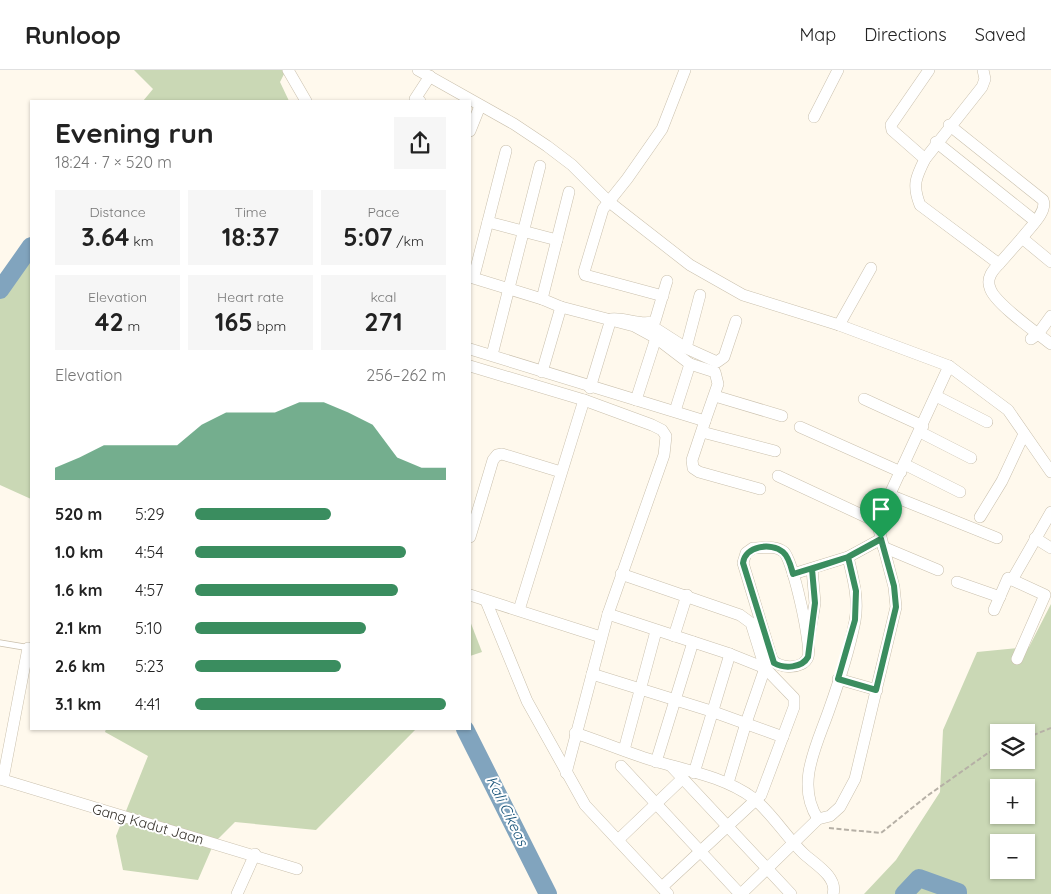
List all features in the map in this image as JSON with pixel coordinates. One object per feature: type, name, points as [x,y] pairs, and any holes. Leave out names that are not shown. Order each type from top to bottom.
[{"type":"street","points":[[288,70],[305,100]]},
{"type":"street","points":[[418,70],[470,100]]},
{"type":"street","points":[[663,296],[585,275],[584,272],[603,209],[627,180],[662,128],[684,70]]},
{"type":"street","points":[[814,117],[838,70]]},
{"type":"street","points":[[925,158],[892,130],[891,125],[929,70]]},
{"type":"street","points":[[984,70],[985,78],[982,86],[949,125],[925,158],[918,172],[914,190],[920,205],[999,264]]},
{"type":"street","points":[[418,100],[430,76]]},
{"type":"street","points":[[471,101],[514,124],[547,146],[572,165],[608,201],[690,265],[743,295],[839,325],[949,366],[1008,410],[1051,472]]},
{"type":"street","points":[[471,126],[480,106]]},
{"type":"street","points":[[949,125],[1043,200],[1044,209],[989,277],[990,289],[995,298],[1034,336],[1051,344]]},
{"type":"street","points":[[936,142],[1035,221]]},
{"type":"street","points":[[506,151],[473,276],[561,306],[634,326],[656,338],[690,364],[714,372],[718,384],[692,460],[693,468],[699,472],[760,489]]},
{"type":"street","points":[[492,355],[525,232],[540,166]]},
{"type":"street","points":[[542,298],[569,192]]},
{"type":"street","points":[[488,222],[557,240]]},
{"type":"street","points":[[1022,238],[1051,262]]},
{"type":"street","points":[[839,325],[871,268]]},
{"type":"street","points":[[647,323],[657,318],[667,281]]},
{"type":"street","points":[[686,348],[700,295]]},
{"type":"street","points":[[542,372],[561,306]]},
{"type":"street","points":[[1034,336],[1051,316]]},
{"type":"street","points":[[611,319],[618,318],[647,323],[686,348],[713,361],[720,362],[724,357],[736,321]]},
{"type":"street","points":[[590,388],[611,319]]},
{"type":"street","points":[[636,400],[656,338]]},
{"type":"street","points":[[471,349],[590,388],[674,410],[703,427],[775,451]]},
{"type":"street","points":[[674,410],[690,364]]},
{"type":"street","points":[[471,366],[584,400],[652,425],[662,430],[666,436],[664,455],[621,574],[601,637],[566,772]]},
{"type":"street","points":[[622,766],[740,894],[794,845],[815,823],[830,816],[840,807],[855,779],[896,607],[894,586],[877,522],[949,366]]},
{"type":"street","points":[[715,396],[782,416]]},
{"type":"street","points":[[936,396],[987,422]]},
{"type":"street","points":[[864,399],[971,458]]},
{"type":"street","points":[[518,610],[584,400]]},
{"type":"street","points":[[800,428],[960,492]]},
{"type":"street","points":[[980,517],[1002,481],[1024,434]]},
{"type":"street","points":[[471,534],[493,460],[497,455],[502,454],[561,472]]},
{"type":"street","points":[[778,476],[877,522]]},
{"type":"street","points":[[890,495],[997,538]]},
{"type":"street","points":[[1012,580],[1051,512]]},
{"type":"street","points":[[1035,538],[1051,548]]},
{"type":"street","points":[[793,574],[848,557],[882,543],[938,570]]},
{"type":"street","points":[[808,644],[793,574],[786,554],[776,548],[754,548],[744,557],[743,563],[774,663],[796,666],[804,664],[808,657],[808,644],[815,603],[812,569]]},
{"type":"street","points":[[815,823],[807,780],[816,740],[828,711],[855,620],[856,591],[848,557]]},
{"type":"street","points":[[486,601],[527,701],[585,806],[665,891],[699,851],[755,800],[765,787],[794,707],[794,698],[766,668],[751,624],[746,618],[687,595],[621,574]]},
{"type":"street","points":[[994,610],[1008,578],[1045,595],[1017,659]]},
{"type":"street","points":[[957,582],[1000,597]]},
{"type":"street","points":[[471,595],[601,637]]},
{"type":"street","points":[[674,636],[687,595]]},
{"type":"street","points":[[608,614],[656,632],[730,654],[766,668]]},
{"type":"street","points":[[624,750],[656,632]]},
{"type":"street","points":[[656,762],[693,642]]},
{"type":"street","points":[[1,779],[29,648]]},
{"type":"street","points":[[694,772],[711,711],[730,654]]},
{"type":"street","points":[[728,783],[746,723],[766,668]]},
{"type":"street","points":[[592,674],[711,711],[782,736]]},
{"type":"street","points":[[838,679],[876,690]]},
{"type":"street","points":[[575,733],[656,762],[728,783],[755,800],[794,845],[832,879],[834,884],[832,894]]},
{"type":"street","points":[[670,765],[791,894]]},
{"type":"street","points":[[618,840],[683,778]]},
{"type":"street","name":"Gang Kadut Jaan","points":[[1,779],[297,868]]},
{"type":"street","points":[[237,894],[255,854]]},
{"type":"lane","points":[[0,643],[29,648]]},
{"type":"path","points":[[1035,734],[1051,728]]},
{"type":"path","points":[[815,823],[881,833],[927,796],[990,753]]},
{"type":"green space","points":[[134,70],[286,70],[280,82],[289,100],[144,100],[153,89]]},
{"type":"green space","points":[[30,253],[30,499],[0,485],[0,298]]},
{"type":"green space","points":[[1051,604],[1051,894],[864,894],[896,860],[940,792],[943,730],[977,652],[1029,647]]},
{"type":"green space","points":[[471,624],[482,652],[471,656]]},
{"type":"green space","points":[[106,730],[415,730],[316,830],[235,822],[214,843],[198,880],[123,870],[116,836],[148,756],[105,732]]},
{"type":"waterway","name":"Kali Cikeas","points":[[0,290],[30,247]]},
{"type":"waterway","name":"Kali Cikeas","points":[[466,730],[548,894]]},
{"type":"waterway","name":"Kali Cikeas","points":[[904,894],[919,878],[958,892],[958,894]]},
{"type":"route","points":[[881,539],[848,557],[812,569],[815,603],[808,644],[808,657],[804,664],[796,666],[776,665],[772,659],[743,563],[746,553],[754,548],[776,548],[781,550],[786,554],[793,574],[848,557],[856,591],[855,620],[838,679],[876,690],[896,607],[894,586],[881,539]]}]
